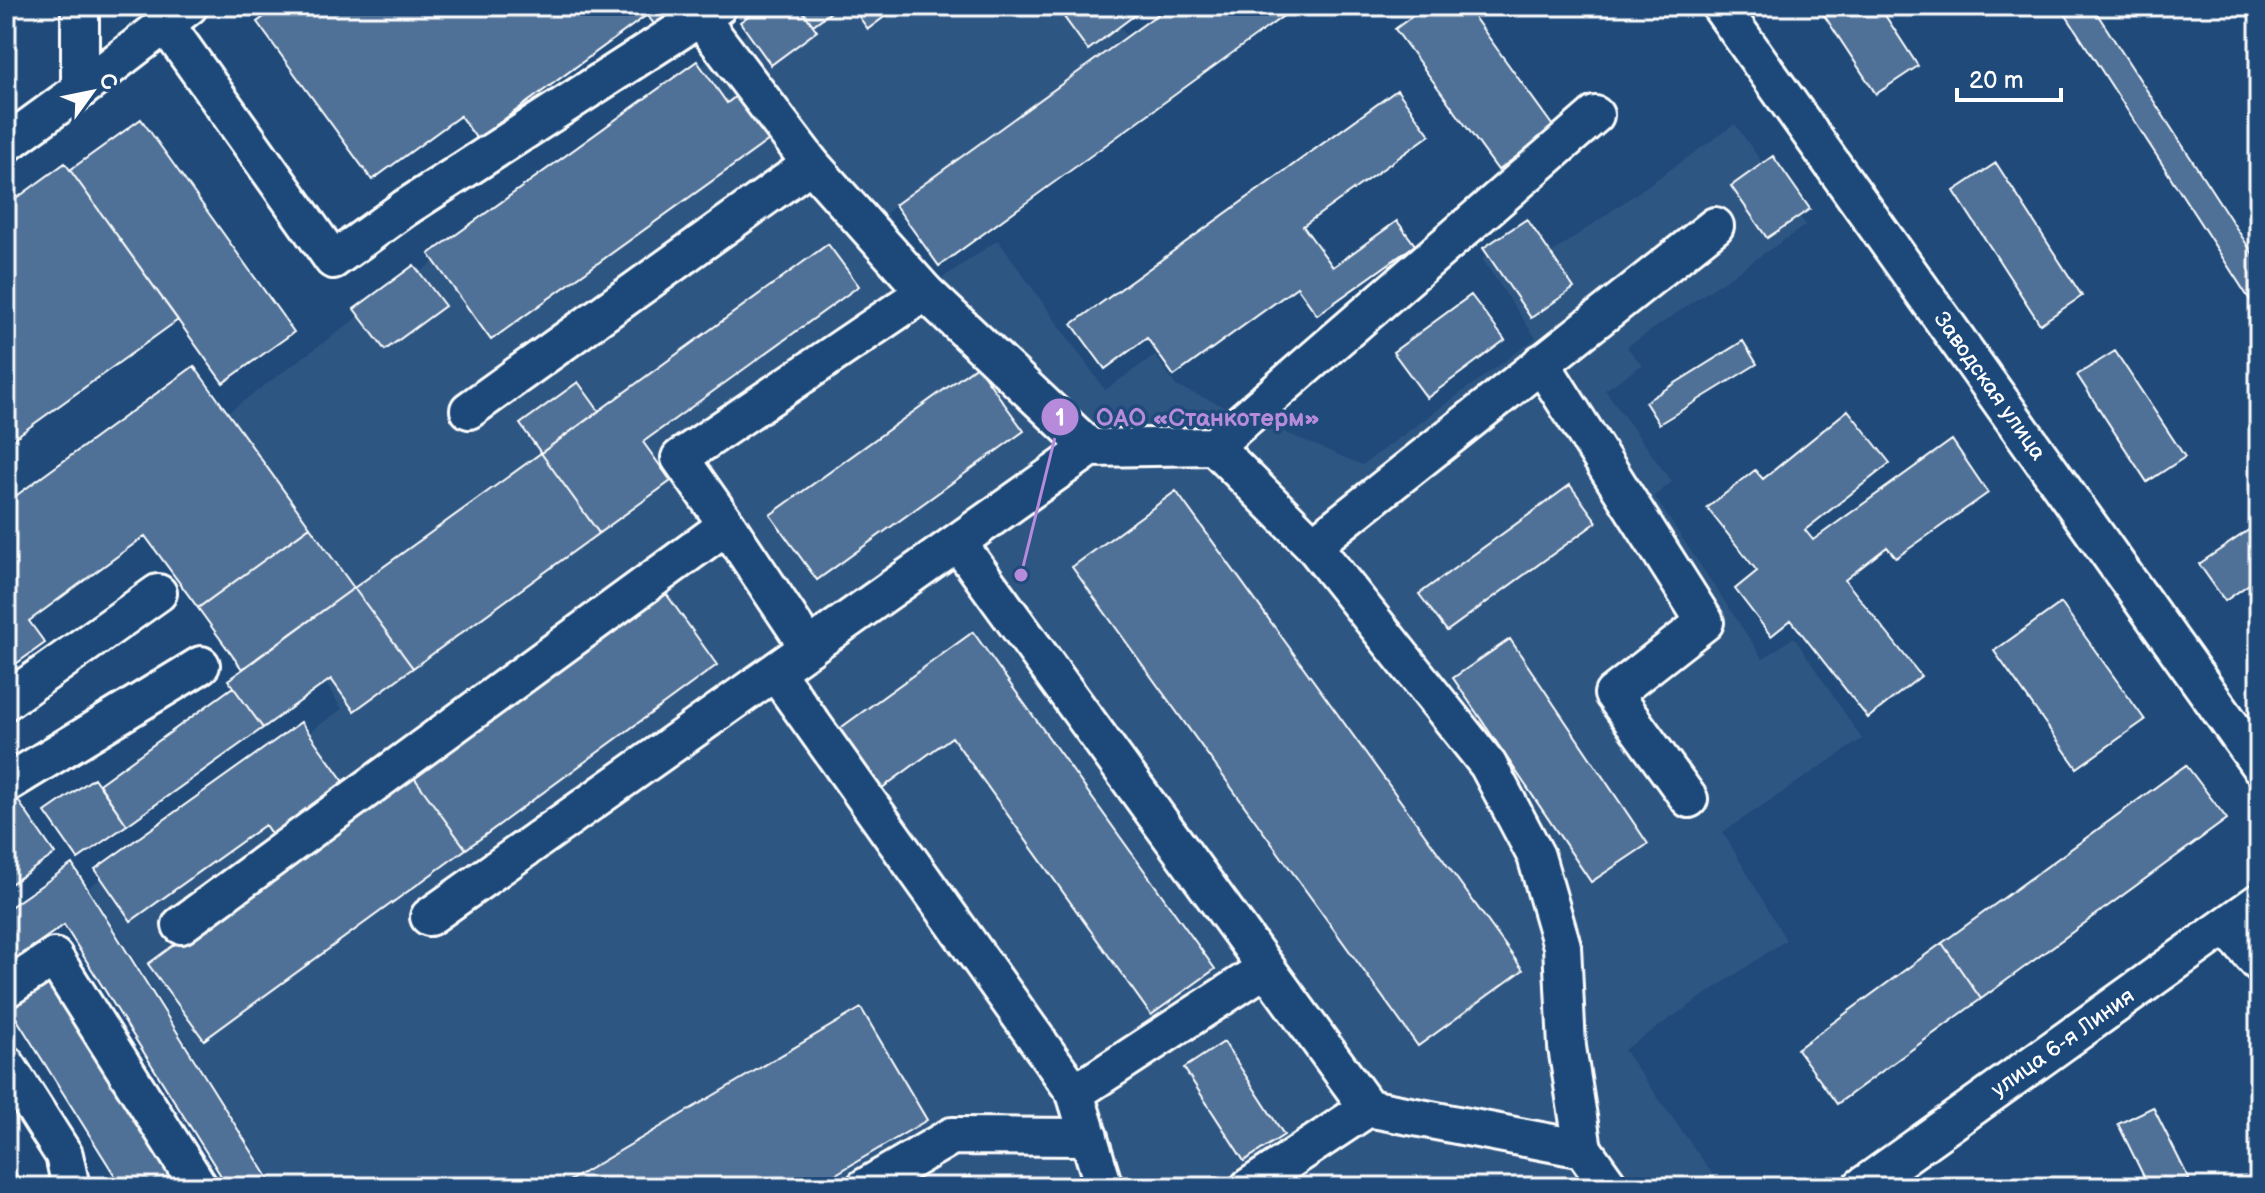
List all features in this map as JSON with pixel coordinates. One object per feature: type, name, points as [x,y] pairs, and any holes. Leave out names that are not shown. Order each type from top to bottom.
[{"type":"street","points":[[80,6],[80,90]]},
{"type":"street","name":"Заводская улица","points":[[1720,6],[2259,765]]},
{"type":"street","points":[[6,144],[177,14],[333,260],[405,208],[709,12],[811,164],[925,292],[1090,448]]},
{"type":"street","points":[[429,917],[1090,448],[1214,446],[1595,115]]},
{"type":"street","points":[[469,410],[811,164]]},
{"type":"street","points":[[1313,545],[1715,226]]},
{"type":"street","points":[[809,648],[680,458],[925,292]]},
{"type":"street","points":[[1541,363],[1705,622],[1613,694],[1689,799]]},
{"type":"street","points":[[1214,446],[1313,545],[1488,765],[1536,856],[1562,946],[1567,1047],[1583,1149],[1610,1187]]},
{"type":"street","points":[[181,925],[727,525]]},
{"type":"street","points":[[958,543],[1368,1108],[1583,1149]]},
{"type":"street","points":[[6,701],[158,593]]},
{"type":"street","points":[[6,784],[201,665]]},
{"type":"street","points":[[776,673],[1075,1093],[1104,1187]]},
{"type":"street","name":"улица 6-я Линия","points":[[1861,1187],[2259,902]]},
{"type":"street","points":[[2226,927],[2259,963]]},
{"type":"street","points":[[6,989],[54,957],[199,1187]]},
{"type":"street","points":[[1075,1093],[1266,968]]},
{"type":"street","points":[[6,1064],[64,1155],[71,1187]]},
{"type":"street","points":[[1249,1187],[1368,1108]]},
{"type":"street","points":[[865,1187],[952,1136],[1089,1137]]},
{"type":"shaded area","points":[[784,6],[1105,6],[1126,35],[886,213],[935,283],[998,240],[1105,390],[1155,355],[1176,386],[1362,465],[1536,338],[1482,259],[1529,227],[1549,255],[1735,124],[1806,225],[1627,347],[1642,365],[1605,390],[1672,482],[1654,496],[1763,659],[1794,637],[1862,739],[1723,832],[1786,940],[1624,1050],[1714,1176],[1699,1187],[276,1187],[89,887],[342,709],[301,645],[357,607],[227,413]]},
{"type":"building","points":[[279,6],[689,6],[658,29],[647,15],[477,139],[460,116],[372,180],[257,22]]},
{"type":"building","points":[[762,6],[799,6],[817,31],[771,65],[740,22]]},
{"type":"building","points":[[799,6],[839,6],[813,25]]},
{"type":"building","points":[[851,6],[899,6],[868,29]]},
{"type":"building","points":[[1056,6],[1147,6],[1088,50]]},
{"type":"building","points":[[1169,6],[1297,6],[939,266],[895,205]]},
{"type":"building","points":[[1426,6],[1466,6],[1555,129],[1498,170],[1395,29]]},
{"type":"building","points":[[1818,6],[1879,6],[1918,66],[1876,94]]},
{"type":"building","points":[[2060,6],[2092,6],[2259,263],[2259,314]]},
{"type":"building","points":[[697,61],[727,103],[744,90],[776,135],[491,340],[429,254]]},
{"type":"building","points":[[1397,90],[1430,135],[1303,226],[1333,267],[1397,221],[1415,245],[1317,315],[1297,287],[1174,376],[1147,338],[1105,369],[1072,324]]},
{"type":"building","points":[[141,119],[294,332],[223,383],[70,170]]},
{"type":"building","points":[[1773,156],[1810,209],[1767,238],[1731,186]]},
{"type":"building","points":[[65,163],[178,320],[6,444],[6,206]]},
{"type":"building","points":[[1996,163],[2082,296],[2040,324],[1954,191]]},
{"type":"building","points":[[1527,219],[1574,288],[1531,318],[1483,248]]},
{"type":"building","points":[[828,244],[859,286],[643,442],[671,481],[599,533],[541,453]]},
{"type":"building","points":[[414,265],[445,306],[385,350],[354,309]]},
{"type":"building","points":[[1471,295],[1505,340],[1427,398],[1393,352]]},
{"type":"building","points":[[1743,341],[1757,364],[1659,424],[1645,402]]},
{"type":"building","points":[[2115,351],[2185,457],[2147,482],[2077,375]]},
{"type":"building","points":[[194,366],[310,527],[198,608],[145,536],[29,621],[45,643],[6,671],[6,503]]},
{"type":"building","points":[[977,366],[1024,431],[817,580],[770,515]]},
{"type":"building","points":[[578,382],[599,411],[541,453],[520,424]]},
{"type":"building","points":[[1848,410],[1890,463],[1805,530],[1813,540],[1952,440],[1988,493],[1896,558],[1887,547],[1845,580],[1921,676],[1868,718],[1791,620],[1771,636],[1735,589],[1757,571],[1707,508],[1755,470],[1763,479]]},
{"type":"building","points":[[541,453],[599,533],[413,668],[354,588]]},
{"type":"building","points":[[1570,485],[1597,522],[1447,631],[1419,594]]},
{"type":"building","points":[[1176,491],[1523,970],[1418,1046],[1072,567]]},
{"type":"building","points":[[2259,523],[2259,577],[2225,601],[2199,564]]},
{"type":"building","points":[[310,527],[354,588],[242,669],[198,608]]},
{"type":"building","points":[[354,588],[413,668],[354,711],[331,679],[263,728],[228,680]]},
{"type":"building","points":[[662,588],[717,665],[466,849],[410,772]]},
{"type":"building","points":[[2061,603],[2145,720],[2077,768],[1994,651]]},
{"type":"building","points":[[973,632],[1215,969],[1151,1015],[952,737],[882,788],[839,729]]},
{"type":"building","points":[[1510,639],[1648,844],[1591,882],[1453,678]]},
{"type":"building","points":[[233,687],[263,728],[127,825],[99,784]]},
{"type":"building","points":[[301,722],[347,786],[274,838],[265,825],[131,921],[95,869]]},
{"type":"building","points":[[2186,765],[2227,819],[1981,999],[1942,943]]},
{"type":"building","points":[[410,772],[466,849],[204,1040],[148,964]]},
{"type":"building","points":[[94,778],[127,825],[78,859],[45,812]]},
{"type":"building","points":[[17,799],[55,854],[6,887],[6,806]]},
{"type":"building","points":[[72,864],[274,1187],[228,1187],[64,925],[6,965],[6,910]]},
{"type":"building","points":[[1942,943],[1981,999],[1837,1104],[1797,1049]]},
{"type":"building","points":[[46,974],[180,1187],[122,1187],[6,1002]]},
{"type":"building","points":[[861,1008],[927,1120],[814,1187],[559,1187]]},
{"type":"building","points":[[1224,1042],[1284,1135],[1244,1161],[1184,1068]]},
{"type":"building","points":[[2153,1107],[2189,1179],[2172,1187],[2149,1187],[2118,1124]]},
{"type":"building","points":[[6,1159],[24,1187],[6,1187]]},
{"type":"building","points":[[970,1175],[977,1187],[950,1187]]},
{"type":"building","points":[[2030,1177],[2035,1187],[2008,1187]]},
{"type":"place","name":"ОАО «Станкотерм»","points":[[1021,575]]}]
